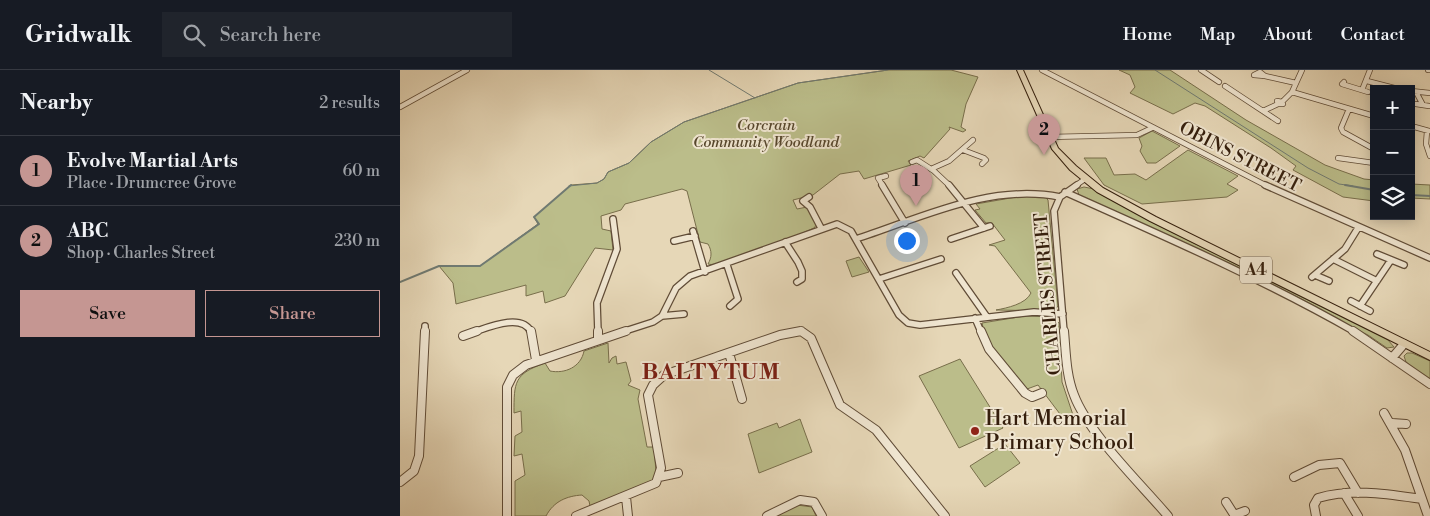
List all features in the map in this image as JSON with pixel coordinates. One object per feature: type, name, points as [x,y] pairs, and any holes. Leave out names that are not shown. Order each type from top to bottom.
[{"type":"main road","name":"A4","points":[[1020,70],[1027,81],[1049,137],[1066,162],[1085,178],[1116,199],[1153,219],[1430,356]]},
{"type":"street","points":[[400,107],[467,70]]},
{"type":"street","name":"OBINS STREET","points":[[1042,70],[1288,198],[1430,260]]},
{"type":"street","points":[[1201,70],[1219,82],[1225,83],[1225,86],[1278,119]]},
{"type":"street","points":[[1263,111],[1280,103],[1292,92],[1302,70]]},
{"type":"street","points":[[1362,90],[1367,81],[1369,70]]},
{"type":"street","points":[[1265,76],[1296,83]]},
{"type":"street","points":[[1367,81],[1382,85]]},
{"type":"street","points":[[1344,82],[1342,84],[1368,92]]},
{"type":"street","points":[[1292,92],[1370,115]]},
{"type":"street","points":[[1415,92],[1430,93]]},
{"type":"street","points":[[1415,94],[1422,105]]},
{"type":"street","points":[[1416,104],[1428,106]]},
{"type":"street","points":[[1349,109],[1341,128],[1343,132],[1370,146]]},
{"type":"street","points":[[1415,127],[1428,131],[1426,144],[1430,156]]},
{"type":"street","points":[[1049,137],[1137,135],[1152,128]]},
{"type":"street","points":[[930,169],[949,162],[973,140]]},
{"type":"street","points":[[963,150],[984,158],[986,160],[982,164]]},
{"type":"street","points":[[1338,158],[1370,162]]},
{"type":"street","points":[[912,162],[922,162],[987,227],[951,239]]},
{"type":"street","points":[[886,176],[878,178],[905,223]]},
{"type":"street","name":"CHARLES STREET","points":[[1085,178],[1063,195],[1054,207],[1067,370],[1081,410],[1103,443],[1168,516]]},
{"type":"street","points":[[856,239],[989,197],[1034,192],[1063,195],[1117,214],[1289,296],[1356,333],[1430,384]]},
{"type":"street","points":[[809,197],[803,201],[810,207],[821,228]]},
{"type":"street","points":[[598,340],[597,303],[616,249],[613,219]]},
{"type":"street","points":[[662,316],[676,288],[690,276],[727,265],[821,228],[837,224],[852,230],[899,315],[908,323],[920,325],[1034,312],[1063,314]]},
{"type":"street","points":[[1329,281],[1314,276],[1345,249],[1358,228]]},
{"type":"street","points":[[674,241],[694,233],[705,272]]},
{"type":"street","points":[[785,242],[802,272],[802,279],[796,282]]},
{"type":"street","points":[[1377,254],[1404,265]]},
{"type":"street","points":[[879,279],[941,259]]},
{"type":"street","points":[[1333,259],[1377,281]]},
{"type":"street","points":[[1360,306],[1391,260]]},
{"type":"street","points":[[727,265],[738,299],[737,302],[730,306]]},
{"type":"street","points":[[956,272],[987,317]]},
{"type":"street","points":[[1351,301],[1370,312]]},
{"type":"street","points":[[508,516],[507,387],[513,375],[536,360],[648,325],[662,316],[684,314]]},
{"type":"street","points":[[975,318],[990,349],[1025,393],[1032,397],[1042,393]]},
{"type":"street","points":[[462,336],[508,323],[524,324],[530,329],[536,360]]},
{"type":"street","points":[[400,482],[409,477],[418,466],[425,326]]},
{"type":"street","points":[[576,516],[650,488],[659,477],[661,468],[648,395],[652,385],[664,375],[795,331],[806,334],[811,338],[840,404],[876,430],[945,516]]},
{"type":"street","points":[[1392,358],[1404,344]]},
{"type":"street","points":[[729,353],[742,399]]},
{"type":"street","points":[[1384,413],[1392,423],[1406,450],[1428,516]]},
{"type":"street","points":[[1392,423],[1406,424]]},
{"type":"street","points":[[1294,477],[1319,466],[1340,463],[1358,492]]},
{"type":"street","points":[[659,477],[678,473]]},
{"type":"street","points":[[1316,516],[1314,505],[1318,498],[1331,494],[1358,492],[1422,499]]},
{"type":"street","points":[[1344,493],[1358,516]]},
{"type":"street","points":[[626,497],[628,516]]},
{"type":"street","points":[[766,516],[800,500],[814,502],[822,516]]},
{"type":"street","points":[[1226,502],[1234,515],[1245,511]]},
{"type":"green space","name":"Corcrain Community Woodland","points":[[888,70],[951,70],[978,77],[966,104],[961,127],[966,130],[963,132],[949,127],[950,129],[924,158],[920,156],[908,161],[911,165],[864,179],[859,171],[840,174],[813,195],[793,200],[797,209],[807,207],[817,224],[814,228],[743,257],[708,264],[711,256],[710,249],[708,244],[700,242],[687,191],[682,189],[625,204],[621,210],[601,216],[602,229],[611,231],[613,250],[595,248],[565,296],[545,303],[543,291],[526,296],[526,285],[456,304],[453,283],[439,266],[480,266],[538,224],[534,217],[571,185],[597,183],[604,179],[608,172],[629,163],[651,142],[684,122],[798,83]]},
{"type":"green space","points":[[1119,70],[1170,70],[1246,120],[1325,165],[1370,180],[1370,200],[1343,197],[1293,170],[1296,166],[1205,106],[1195,103],[1173,114],[1130,93],[1135,87],[1130,75]]},
{"type":"green space","points":[[1152,131],[1180,146],[1156,163],[1147,163],[1140,151],[1142,146],[1139,138]]},
{"type":"green space","points":[[1188,150],[1238,176],[1227,184],[1238,190],[1227,197],[1142,204],[1104,185],[1084,158],[1106,158],[1114,175],[1135,174],[1146,180]]},
{"type":"green space","points":[[1415,184],[1430,185],[1430,199],[1415,198]]},
{"type":"green space","points":[[1084,187],[1094,189],[1146,219],[1388,340],[1394,347],[1387,348],[1368,335],[1079,195],[1077,189]]},
{"type":"green space","points":[[1022,196],[1045,197],[1048,200],[1058,306],[1054,311],[996,310],[1021,303],[1031,293],[995,246],[989,245],[1005,240],[992,223],[986,223],[975,210],[980,209],[976,204]]},
{"type":"green space","points":[[859,257],[869,272],[852,277],[846,261]]},
{"type":"green space","points":[[1025,316],[1053,317],[1059,323],[1062,382],[1073,415],[1063,418],[1038,385],[1027,389],[986,340],[982,323]]},
{"type":"green space","points":[[608,343],[609,363],[616,356],[617,364],[626,362],[631,381],[628,385],[640,390],[638,399],[647,447],[654,447],[656,472],[652,482],[590,506],[589,501],[582,495],[566,498],[557,503],[546,516],[515,516],[515,481],[525,475],[522,454],[514,456],[515,436],[522,432],[521,411],[514,413],[514,394],[518,380],[527,371],[545,363],[550,371],[556,372],[572,368],[580,361],[584,351]]},
{"type":"green space","points":[[1407,353],[1412,353],[1430,361],[1430,381],[1406,362],[1404,356]]},
{"type":"green space","points":[[960,359],[1003,428],[959,448],[919,376]]},
{"type":"green space","points":[[800,419],[812,452],[759,473],[748,434],[777,423],[779,428]]},
{"type":"green space","points":[[1005,444],[1020,463],[985,487],[970,466]]},
{"type":"green space","points":[[797,505],[812,507],[816,516],[777,516]]},
{"type":"waterway","points":[[709,70],[755,98]]},
{"type":"waterway","points":[[755,98],[798,83],[888,70]]},
{"type":"waterway","points":[[1155,70],[1308,168],[1339,184],[1353,186]]},
{"type":"waterway","points":[[570,186],[597,183],[604,179],[608,172],[629,163],[651,142],[684,122],[755,98]]},
{"type":"waterway","points":[[1345,185],[1370,189]]},
{"type":"waterway","points":[[400,282],[439,266],[480,266],[539,224],[534,217],[570,186]]},
{"type":"waterway","points":[[1415,195],[1430,196]]},
{"type":"place","name":"ABC","points":[[1044,155]]},
{"type":"place","name":"Evolve Martial Arts","points":[[916,206]]},
{"type":"place","name":"Hart Memorial Primary School","points":[[975,431]]},
{"type":"district","name":"BALTYTUM","points":[[711,372]]}]
